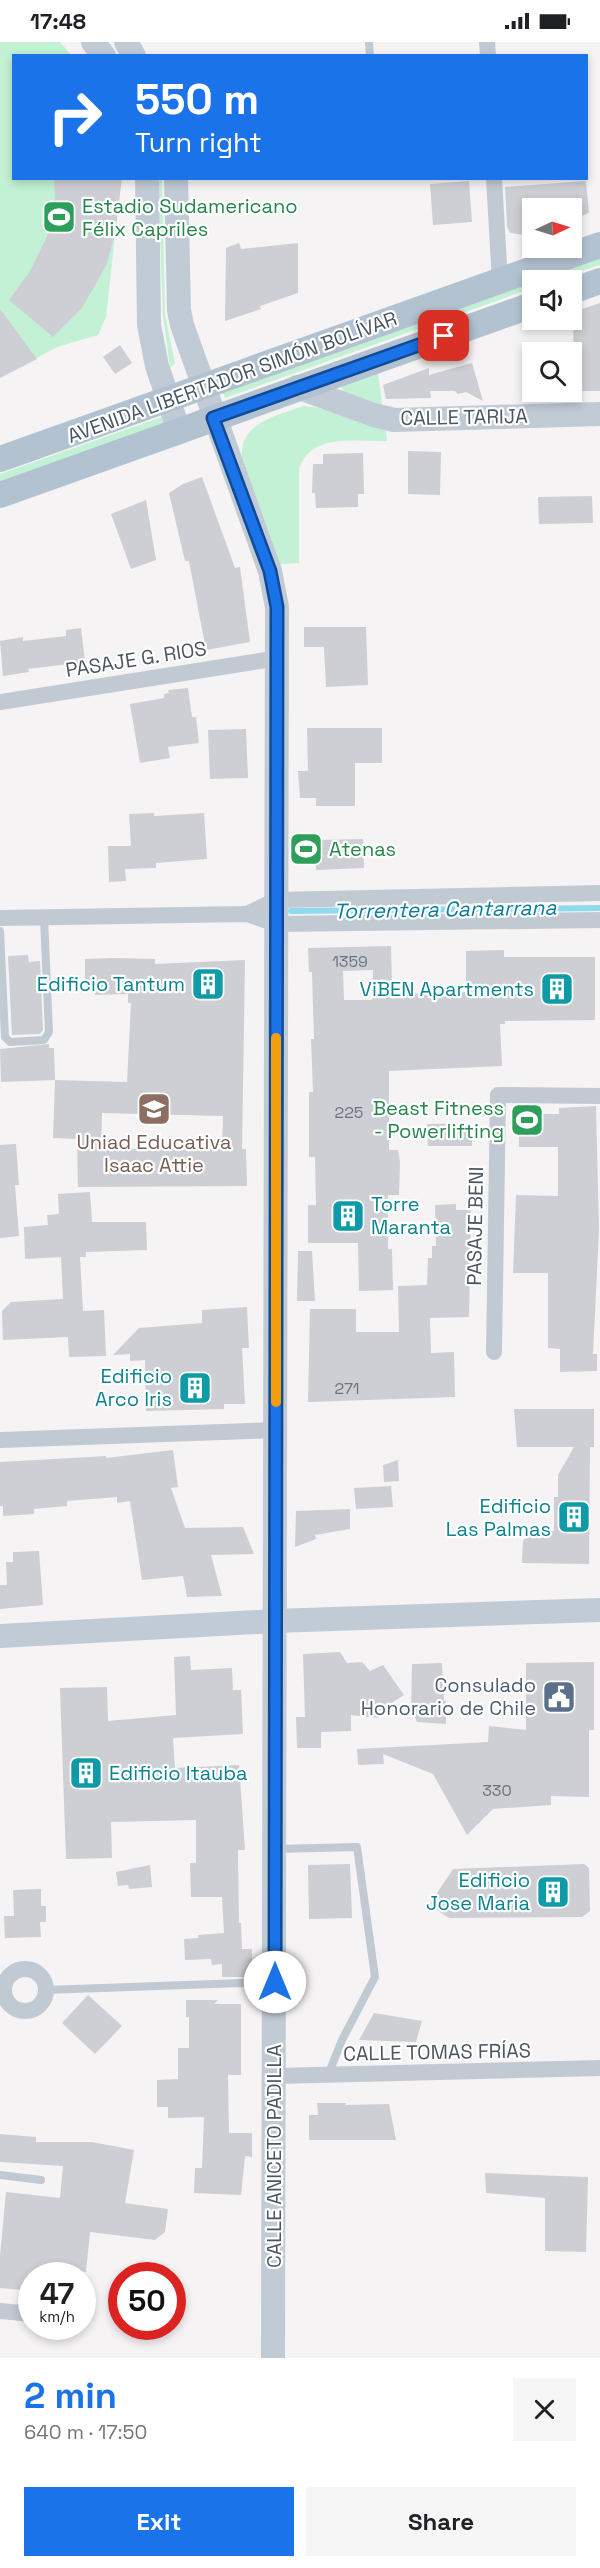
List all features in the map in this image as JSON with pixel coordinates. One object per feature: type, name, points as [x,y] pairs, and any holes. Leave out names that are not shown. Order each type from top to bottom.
[{"type":"main road","points":[[93,42],[102,54]]},
{"type":"main road","points":[[147,180],[148,325],[157,366],[178,431]]},
{"type":"main road","name":"CALLE ANICETO PADILLA","points":[[176,180],[179,310],[182,325],[275,589],[279,658],[276,900],[276,1849],[273,2358]]},
{"type":"main road","name":"AVENIDA LIBERTADOR SIMÓN BOLÍVAR","points":[[0,459],[600,245]]},
{"type":"main road","points":[[582,287],[600,281]]},
{"type":"main road","name":"AVENIDA LIBERTADOR SIMÓN BOLÍVAR","points":[[0,495],[522,308]]},
{"type":"main road","name":"CALLE TARIJA","points":[[297,387],[394,420],[600,414]]},
{"type":"main road","points":[[0,1636],[275,1621],[600,1610]]},
{"type":"street","points":[[494,180],[500,282]]},
{"type":"street","name":"PASAJE G. RIOS","points":[[0,702],[279,658]]},
{"type":"street","points":[[247,914],[276,900],[600,893]]},
{"type":"street","points":[[0,918],[247,914],[276,924],[600,920]]},
{"type":"street","name":"PASAJE BENI","points":[[494,1353],[498,1095],[600,1096]]},
{"type":"street","points":[[0,1440],[276,1430]]},
{"type":"street","points":[[24,1969],[39,1975],[45,1990],[40,2005],[25,2011],[10,2006],[2,1991],[9,1976],[24,1969]]},
{"type":"street","name":"CALLE TOMAS FRÍAS","points":[[275,2076],[600,2068]]},
{"type":"street","points":[[0,2311],[18,2313]]},
{"type":"lane","points":[[0,931],[5,1037],[10,1042],[44,1040],[49,1032],[44,918]]},
{"type":"lane","points":[[276,1849],[357,1847],[375,1977],[342,2040],[328,2076]]},
{"type":"lane","points":[[45,1990],[275,1982]]},
{"type":"lane","points":[[0,2175],[41,2180]]},
{"type":"green space","name":"Estadio Sudamericano Félix Capriles","points":[[0,42],[60,42],[70,54],[12,54],[12,180],[121,180],[106,317],[98,335],[57,347],[0,378]]},
{"type":"green space","points":[[158,180],[162,180],[165,314],[175,364],[170,367],[163,315]]},
{"type":"green space","points":[[600,257],[600,265],[582,271],[564,270]]},
{"type":"green space","points":[[522,286],[522,292],[225,398],[223,393]]},
{"type":"green space","points":[[378,372],[382,405],[344,392],[340,385]]},
{"type":"green space","points":[[304,406],[325,410],[386,430],[387,441],[348,441],[324,444],[313,449],[305,457],[299,469],[299,563],[280,564],[242,457],[243,445],[253,428],[262,422]]},
{"type":"green space","points":[[162,417],[164,424],[0,482],[0,474]]},
{"type":"building","points":[[54,180],[122,180],[115,233],[107,264],[82,308],[53,337],[9,300],[30,271],[51,228],[55,201]]},
{"type":"building","points":[[469,181],[472,222],[433,225],[430,184]]},
{"type":"building","points":[[586,181],[589,213],[582,216],[582,198],[522,198],[522,235],[510,233],[507,226],[505,187]]},
{"type":"building","points":[[239,243],[241,249],[298,243],[298,293],[225,321],[226,248]]},
{"type":"building","points":[[600,303],[600,391],[582,391],[582,342],[573,342],[573,330],[582,330],[582,309]]},
{"type":"building","points":[[0,309],[37,359],[0,378]]},
{"type":"building","points":[[120,345],[132,363],[115,374],[103,357]]},
{"type":"building","points":[[472,363],[483,401],[466,392],[458,394],[455,391],[430,391],[431,398],[386,399],[383,385],[429,368],[429,375]]},
{"type":"building","points":[[408,451],[441,452],[440,495],[408,494]]},
{"type":"building","points":[[363,453],[364,494],[358,494],[358,507],[316,508],[315,493],[312,493],[313,464],[323,464],[323,454]]},
{"type":"building","points":[[202,477],[235,568],[240,567],[250,642],[206,650],[189,561],[185,561],[169,493],[183,484]]},
{"type":"building","points":[[592,496],[593,523],[539,524],[538,497]]},
{"type":"building","points":[[146,500],[156,560],[131,569],[111,514]]},
{"type":"building","points":[[304,627],[366,627],[368,685],[326,687],[324,647],[304,647]]},
{"type":"building","points":[[81,628],[85,662],[28,669],[29,672],[3,676],[0,641],[23,637],[23,641],[66,636],[66,630]]},
{"type":"building","points":[[188,688],[192,717],[196,717],[199,743],[168,747],[170,758],[140,763],[130,704],[164,698],[164,694],[169,693],[168,690]]},
{"type":"building","points":[[307,728],[382,728],[382,763],[355,763],[355,806],[316,806],[316,798],[300,798],[298,771],[308,771]]},
{"type":"building","points":[[246,729],[248,778],[210,779],[208,730]]},
{"type":"building","points":[[154,813],[154,816],[204,813],[207,859],[156,863],[156,868],[125,869],[126,881],[109,882],[108,846],[131,846],[129,814]]},
{"type":"building","points":[[363,839],[364,868],[316,870],[315,840]]},
{"type":"building","points":[[391,946],[392,985],[400,985],[400,994],[466,992],[466,951],[504,950],[504,957],[595,957],[595,1020],[505,1021],[505,1024],[500,1024],[502,1066],[389,1071],[389,1150],[398,1150],[400,1162],[399,1195],[388,1195],[388,1249],[392,1249],[393,1290],[359,1291],[358,1243],[308,1243],[308,1205],[316,1205],[315,1157],[309,1157],[309,1092],[313,1092],[311,1039],[314,1039],[312,972],[309,972],[308,948]],"holes":[[[373,970],[372,1000],[344,1000],[343,971]]]},
{"type":"building","points":[[28,955],[29,962],[40,961],[43,1030],[40,1034],[12,1035],[8,956]]},
{"type":"building","points":[[85,959],[155,959],[155,964],[245,960],[242,1149],[246,1149],[247,1186],[78,1187],[77,1139],[53,1138],[55,1080],[127,1082],[131,1003],[128,1003],[128,994],[95,995],[95,984],[85,984]],"holes":[[[102,1113],[223,1116],[222,1149],[101,1149]]]},
{"type":"building","points":[[49,1044],[49,1048],[54,1048],[55,1080],[1,1082],[0,1049]]},
{"type":"building","points":[[596,1106],[599,1230],[593,1354],[597,1354],[597,1371],[560,1372],[560,1349],[548,1348],[548,1273],[513,1273],[516,1195],[558,1196],[558,1147],[519,1147],[519,1114],[559,1114],[559,1108]]},
{"type":"building","points":[[472,1123],[472,1146],[428,1146],[427,1124]]},
{"type":"building","points":[[16,1144],[19,1185],[15,1185],[19,1236],[0,1238],[0,1145]]},
{"type":"building","points":[[90,1192],[92,1222],[146,1222],[147,1250],[86,1252],[86,1257],[80,1257],[83,1311],[104,1310],[106,1356],[69,1357],[68,1337],[3,1340],[2,1311],[11,1302],[63,1299],[61,1257],[25,1259],[24,1227],[48,1225],[47,1215],[59,1214],[58,1194]]},
{"type":"building","points":[[456,1204],[456,1210],[471,1210],[469,1317],[430,1318],[431,1353],[454,1352],[455,1397],[308,1402],[310,1309],[356,1309],[356,1332],[399,1332],[398,1286],[427,1285],[428,1258],[432,1258],[432,1246],[436,1246],[435,1205]]},
{"type":"building","points":[[298,1251],[312,1251],[315,1301],[297,1301]]},
{"type":"building","points":[[247,1307],[249,1348],[242,1348],[245,1404],[224,1404],[224,1409],[146,1411],[145,1360],[130,1361],[130,1354],[113,1355],[139,1328],[202,1323],[202,1310]]},
{"type":"building","points":[[514,1409],[594,1409],[594,1447],[590,1447],[589,1564],[522,1563],[523,1541],[532,1532],[554,1531],[554,1497],[558,1497],[558,1475],[574,1447],[517,1447]]},
{"type":"building","points":[[173,1450],[178,1487],[171,1488],[185,1528],[243,1527],[254,1554],[211,1555],[222,1596],[187,1597],[183,1576],[142,1580],[130,1501],[117,1503],[117,1497],[67,1501],[67,1506],[34,1509],[34,1514],[3,1516],[3,1506],[0,1506],[0,1462],[106,1456],[106,1458]]},
{"type":"building","points":[[398,1460],[399,1481],[384,1482],[383,1465]]},
{"type":"building","points":[[391,1486],[393,1507],[356,1509],[354,1488]]},
{"type":"building","points":[[350,1509],[350,1529],[315,1535],[316,1539],[295,1547],[296,1511]]},
{"type":"building","points":[[39,1551],[43,1605],[0,1609],[0,1585],[7,1585],[6,1562],[13,1562],[13,1552]]},
{"type":"building","points":[[340,1652],[347,1663],[362,1662],[370,1671],[383,1665],[404,1695],[377,1712],[379,1718],[351,1715],[351,1731],[321,1732],[321,1748],[297,1748],[296,1717],[305,1717],[303,1654]]},
{"type":"building","points":[[190,1656],[191,1670],[232,1668],[233,1690],[241,1690],[243,1734],[173,1738],[175,1768],[239,1765],[245,1850],[238,1850],[239,1923],[241,1923],[242,1949],[252,1949],[252,1967],[246,1977],[222,1977],[222,1964],[212,1965],[211,1959],[185,1960],[184,1939],[198,1938],[198,1935],[224,1933],[222,1897],[191,1897],[190,1863],[196,1863],[196,1820],[111,1822],[112,1858],[66,1859],[60,1688],[107,1687],[108,1721],[176,1715],[174,1657]]},
{"type":"building","points":[[594,1662],[594,1730],[589,1730],[589,1797],[551,1796],[551,1805],[493,1809],[467,1835],[433,1774],[383,1754],[384,1764],[358,1765],[357,1749],[488,1742],[489,1726],[526,1730],[526,1663]]},
{"type":"building","points":[[442,1663],[446,1724],[417,1722],[411,1709],[412,1664]]},
{"type":"building","points":[[350,1864],[352,1918],[309,1919],[308,1865]]},
{"type":"building","name":"Edificio Jose Maria","points":[[584,1864],[589,1868],[590,1911],[582,1917],[449,1918],[429,1905],[453,1869]]},
{"type":"building","points":[[150,1865],[152,1887],[129,1889],[128,1885],[118,1886],[116,1872]]},
{"type":"building","points":[[41,1889],[41,1906],[46,1906],[46,1922],[40,1922],[41,1937],[5,1938],[4,1916],[14,1916],[13,1890]]},
{"type":"building","points":[[88,1995],[122,2026],[95,2054],[62,2023]]},
{"type":"building","points":[[186,2000],[218,2000],[214,2004],[241,2004],[241,2075],[228,2075],[229,2133],[252,2133],[252,2157],[245,2156],[241,2195],[194,2193],[195,2168],[202,2168],[204,2117],[168,2118],[168,2107],[157,2107],[157,2080],[178,2079],[178,2048],[189,2048],[189,2017],[186,2017]]},
{"type":"building","points":[[374,2013],[422,2021],[416,2042],[359,2040]]},
{"type":"building","points":[[317,2103],[389,2104],[396,2140],[309,2140],[309,2115],[318,2115]]},
{"type":"building","points":[[0,2134],[36,2137],[36,2142],[92,2142],[134,2150],[125,2203],[168,2209],[165,2232],[155,2240],[90,2232],[87,2262],[18,2262],[18,2290],[0,2288],[0,2256],[6,2192],[60,2198],[63,2166],[0,2162]]},
{"type":"building","points":[[485,2173],[588,2177],[586,2252],[545,2251],[545,2198],[486,2193]]},
{"type":"waterway","name":"Torrentera Cantarrana","points":[[291,911],[600,908]]},
{"type":"slow traffic","points":[[276,1038],[276,1402]]},
{"type":"place","name":"Estadio Sudamericano Félix Capriles","points":[[59,217]]},
{"type":"place","name":"Atenas","points":[[306,849]]},
{"type":"place","name":"Edificio Tantum","points":[[208,984]]},
{"type":"place","name":"ViBEN Apartments","points":[[557,989]]},
{"type":"place","name":"Uniad Educativa Isaac Attie","points":[[154,1109]]},
{"type":"place","name":"Beast Fitness - Powerlifting","points":[[527,1120]]},
{"type":"place","name":"Torre Maranta","points":[[348,1216]]},
{"type":"place","name":"Edificio Arco Iris","points":[[195,1388]]},
{"type":"place","name":"Edificio Las Palmas","points":[[574,1517]]},
{"type":"place","name":"Consulado Honorario de Chile","points":[[559,1697]]},
{"type":"place","name":"Edificio Itauba","points":[[86,1773]]},
{"type":"place","name":"Edificio Jose Maria","points":[[553,1892]]},
{"type":"route","points":[[275,1982],[275,934],[279,658],[277,607],[270,571],[213,418],[444,336]]}]
